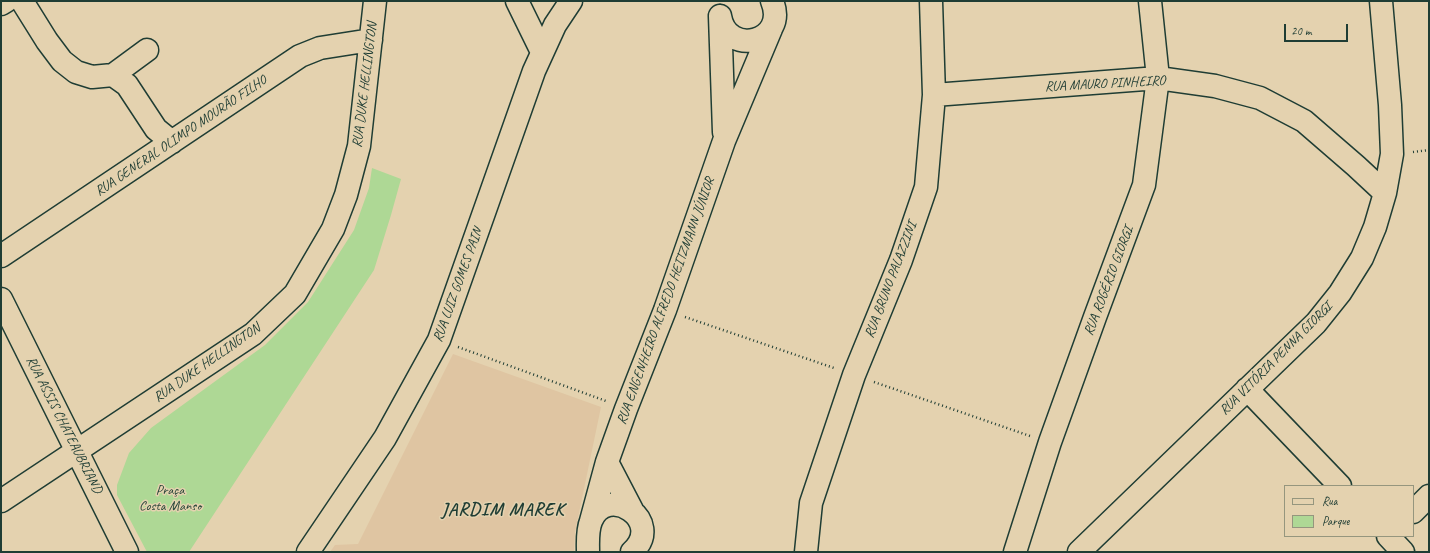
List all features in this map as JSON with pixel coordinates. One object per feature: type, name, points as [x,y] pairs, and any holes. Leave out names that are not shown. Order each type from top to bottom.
[{"type":"street","points":[[1,4],[6,1]]},
{"type":"street","points":[[22,1],[47,41],[62,60],[76,72],[92,77],[113,75],[147,50]]},
{"type":"street","name":"RUA DUKE HELLINGTON","points":[[1,501],[253,334],[295,294],[333,229],[346,195],[359,146],[375,1]]},
{"type":"street","points":[[517,1],[542,52]]},
{"type":"street","name":"RUA LUIZ GOMES PAIN","points":[[308,552],[385,438],[439,340],[531,79],[555,25],[571,1]]},
{"type":"street","name":"RUA BRUNO PALAZZINI","points":[[806,552],[811,503],[854,375],[901,260],[926,187],[934,95],[931,1]]},
{"type":"street","name":"RUA ROGÉRIO GIORGI","points":[[1015,552],[1050,442],[1144,185],[1158,78],[1150,1]]},
{"type":"street","name":"RUA VITÓRIA PENNA GIORGI","points":[[1079,552],[1316,322],[1340,293],[1362,258],[1375,226],[1385,193],[1392,154],[1390,105],[1381,1]]},
{"type":"street","points":[[722,6],[721,22],[727,31],[731,35],[747,41],[758,39],[767,33],[774,12]]},
{"type":"street","name":"RUA ENGENHEIRO ALFREDO HEITZMANN JÚNIOR","points":[[722,6],[725,115],[724,141]]},
{"type":"street","name":"RUA ENGENHEIRO ALFREDO HEITZMANN JÚNIOR","points":[[592,540],[607,462],[665,310],[724,141],[774,12]]},
{"type":"street","name":"RUA GENERAL OLIMPO MOURÃO FILHO","points":[[1,256],[300,56],[320,48],[371,40]]},
{"type":"street","points":[[113,75],[127,85],[156,129],[172,142]]},
{"type":"street","name":"RUA MAURO PINHEIRO","points":[[934,95],[1158,78],[1215,86],[1260,98],[1304,121],[1385,193]]},
{"type":"street","name":"RUA ASSIS CHATEAUBRIAND","points":[[1,299],[127,552]]},
{"type":"street","points":[[1247,389],[1339,485]]},
{"type":"street","points":[[607,462],[632,510],[637,515],[642,528],[639,549]]},
{"type":"street","points":[[1414,511],[1429,496]]},
{"type":"street","points":[[592,540],[595,514],[601,508],[608,505],[617,504],[632,510]]},
{"type":"street","points":[[1389,537],[1403,552]]},
{"type":"path","points":[[665,310],[1050,442]]},
{"type":"path","points":[[439,340],[613,404]]},
{"type":"shaded area","points":[[453,354],[601,407],[575,532],[574,552],[330,552],[335,545],[358,544]]},
{"type":"green space","name":"Praça Costa Manso","points":[[372,168],[401,179],[374,270],[189,552],[147,552],[117,495],[117,485],[129,453],[151,428],[265,345],[308,302],[354,230],[369,188]]},
{"type":"district","name":"JARDIM MAREK","points":[[503,510]]}]
